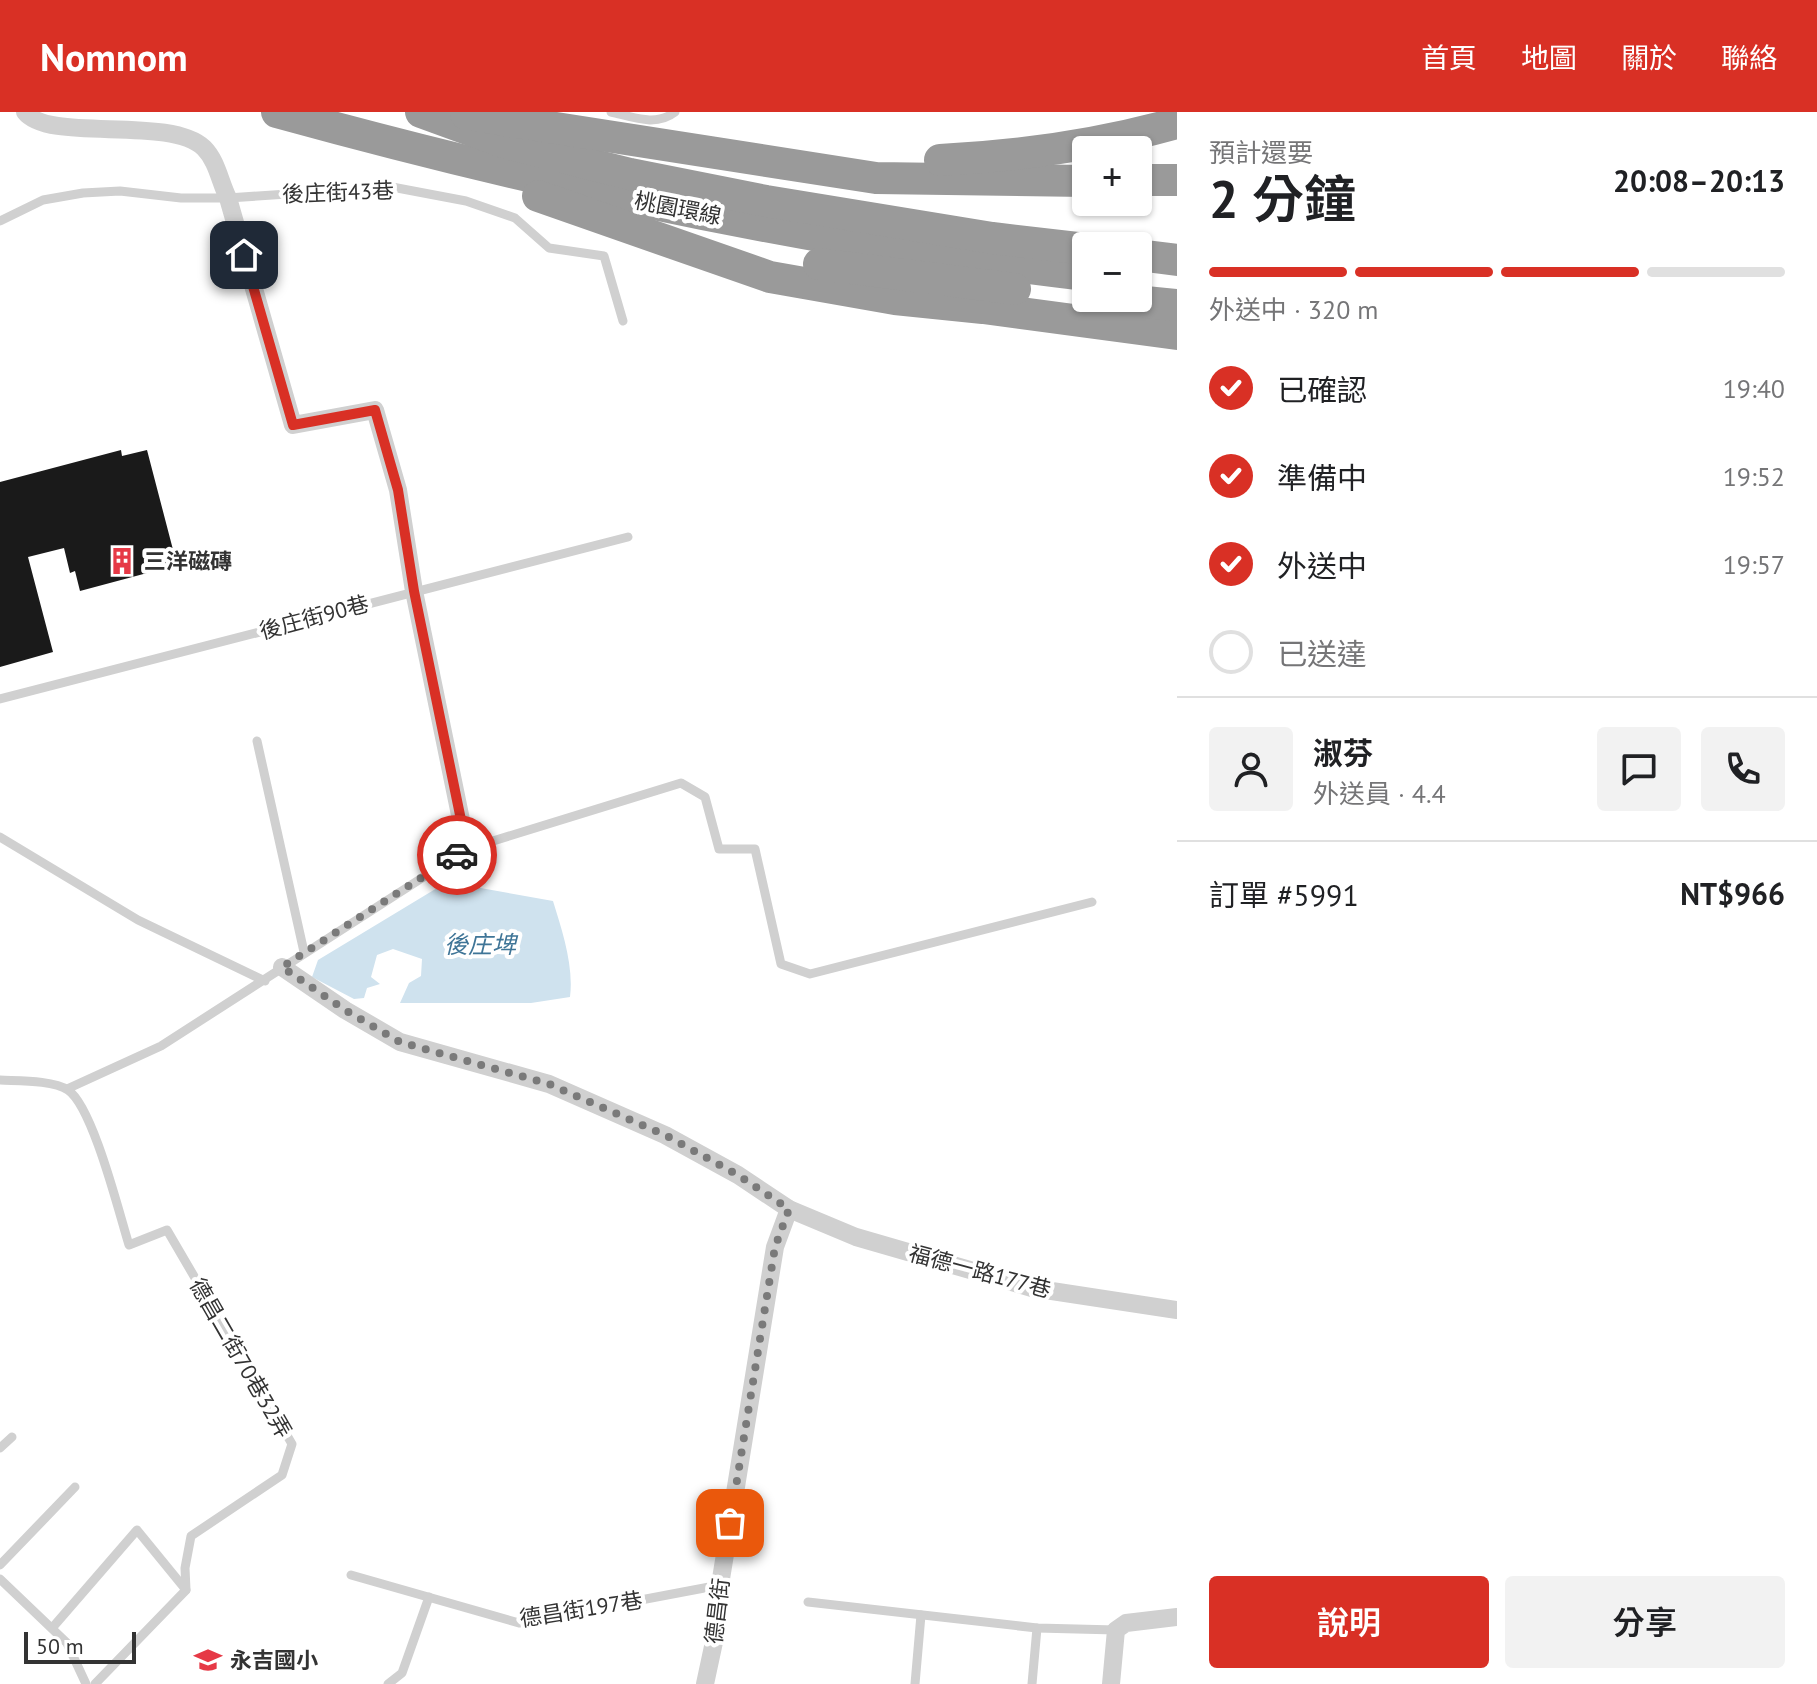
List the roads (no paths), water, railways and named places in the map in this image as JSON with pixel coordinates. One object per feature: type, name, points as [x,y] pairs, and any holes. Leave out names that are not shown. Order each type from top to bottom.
[{"type":"highway","name":"桃園環線","points":[[277,112],[436,156],[624,197],[885,248],[1072,273]]},
{"type":"highway","name":"桃園環線","points":[[421,112],[506,143],[630,174],[781,204],[992,238],[1072,247]]},
{"type":"highway","points":[[456,112],[876,178],[1072,181]]},
{"type":"highway","points":[[710,152],[869,160],[979,158],[1035,153],[1138,134],[1177,123]]},
{"type":"highway","points":[[436,156],[555,203],[770,277],[895,299],[1177,334]]},
{"type":"highway","points":[[1152,180],[1177,180]]},
{"type":"highway","points":[[620,223],[838,267],[1072,294]]},
{"type":"highway","points":[[1152,257],[1177,260]]},
{"type":"highway","points":[[1152,282],[1177,285]]},
{"type":"highway","points":[[1152,303],[1177,305]]},
{"type":"street","points":[[25,112],[31,119],[52,125],[163,133],[190,139],[203,146],[214,160],[218,178],[228,198],[293,425],[375,410],[398,490],[414,591],[467,849]]},
{"type":"street","name":"福德一路177巷","points":[[282,967],[345,1010],[400,1042],[549,1084],[665,1135],[738,1175],[789,1209],[856,1237],[1032,1288],[1177,1310]]},
{"type":"street","name":"德昌街","points":[[705,1684],[720,1614],[720,1585],[775,1247],[789,1209]]},
{"type":"street","points":[[1111,1684],[1116,1630],[1126,1623],[1177,1617]]},
{"type":"lane","points":[[611,112],[648,121],[666,119],[675,112]]},
{"type":"lane","name":"後庄街43巷","points":[[228,198],[392,187],[466,201],[515,218],[549,248],[604,256],[623,321]]},
{"type":"lane","points":[[0,221],[43,200],[83,193],[120,191],[181,198],[228,198]]},
{"type":"lane","name":"後庄街90巷","points":[[0,699],[628,537]]},
{"type":"lane","points":[[257,741],[304,952]]},
{"type":"lane","points":[[0,1080],[38,1082],[67,1089],[161,1046],[467,849],[681,783],[705,797],[719,849],[755,849],[781,964],[810,974],[1092,902]]},
{"type":"lane","points":[[0,837],[138,920],[265,981]]},
{"type":"lane","name":"德昌二街70巷32弄","points":[[67,1089],[86,1111],[129,1245],[167,1230],[292,1444],[282,1475],[191,1536],[185,1568],[186,1590]]},
{"type":"lane","points":[[0,1448],[12,1437]]},
{"type":"lane","points":[[0,1565],[75,1487]]},
{"type":"lane","points":[[53,1627],[137,1530],[186,1590],[95,1684]]},
{"type":"lane","name":"德昌街197巷","points":[[351,1575],[519,1623],[720,1585]]},
{"type":"lane","points":[[0,1579],[67,1643],[86,1684]]},
{"type":"lane","points":[[388,1684],[402,1673],[429,1597]]},
{"type":"lane","points":[[808,1602],[1037,1628],[1116,1630]]},
{"type":"lane","points":[[915,1684],[921,1615]]},
{"type":"lane","points":[[1032,1684],[1037,1628]]},
{"type":"water","name":"後庄埤","points":[[447,882],[553,901],[569,961],[570,997],[531,1003],[400,1003],[409,983],[421,976],[422,959],[393,949],[377,955],[371,977],[380,984],[367,988],[364,998],[354,999],[312,977],[318,960]]},
{"type":"place","name":"三洋磁磚","points":[[122,561]]},
{"type":"place","name":"永吉國小","points":[[208,1660]]}]
